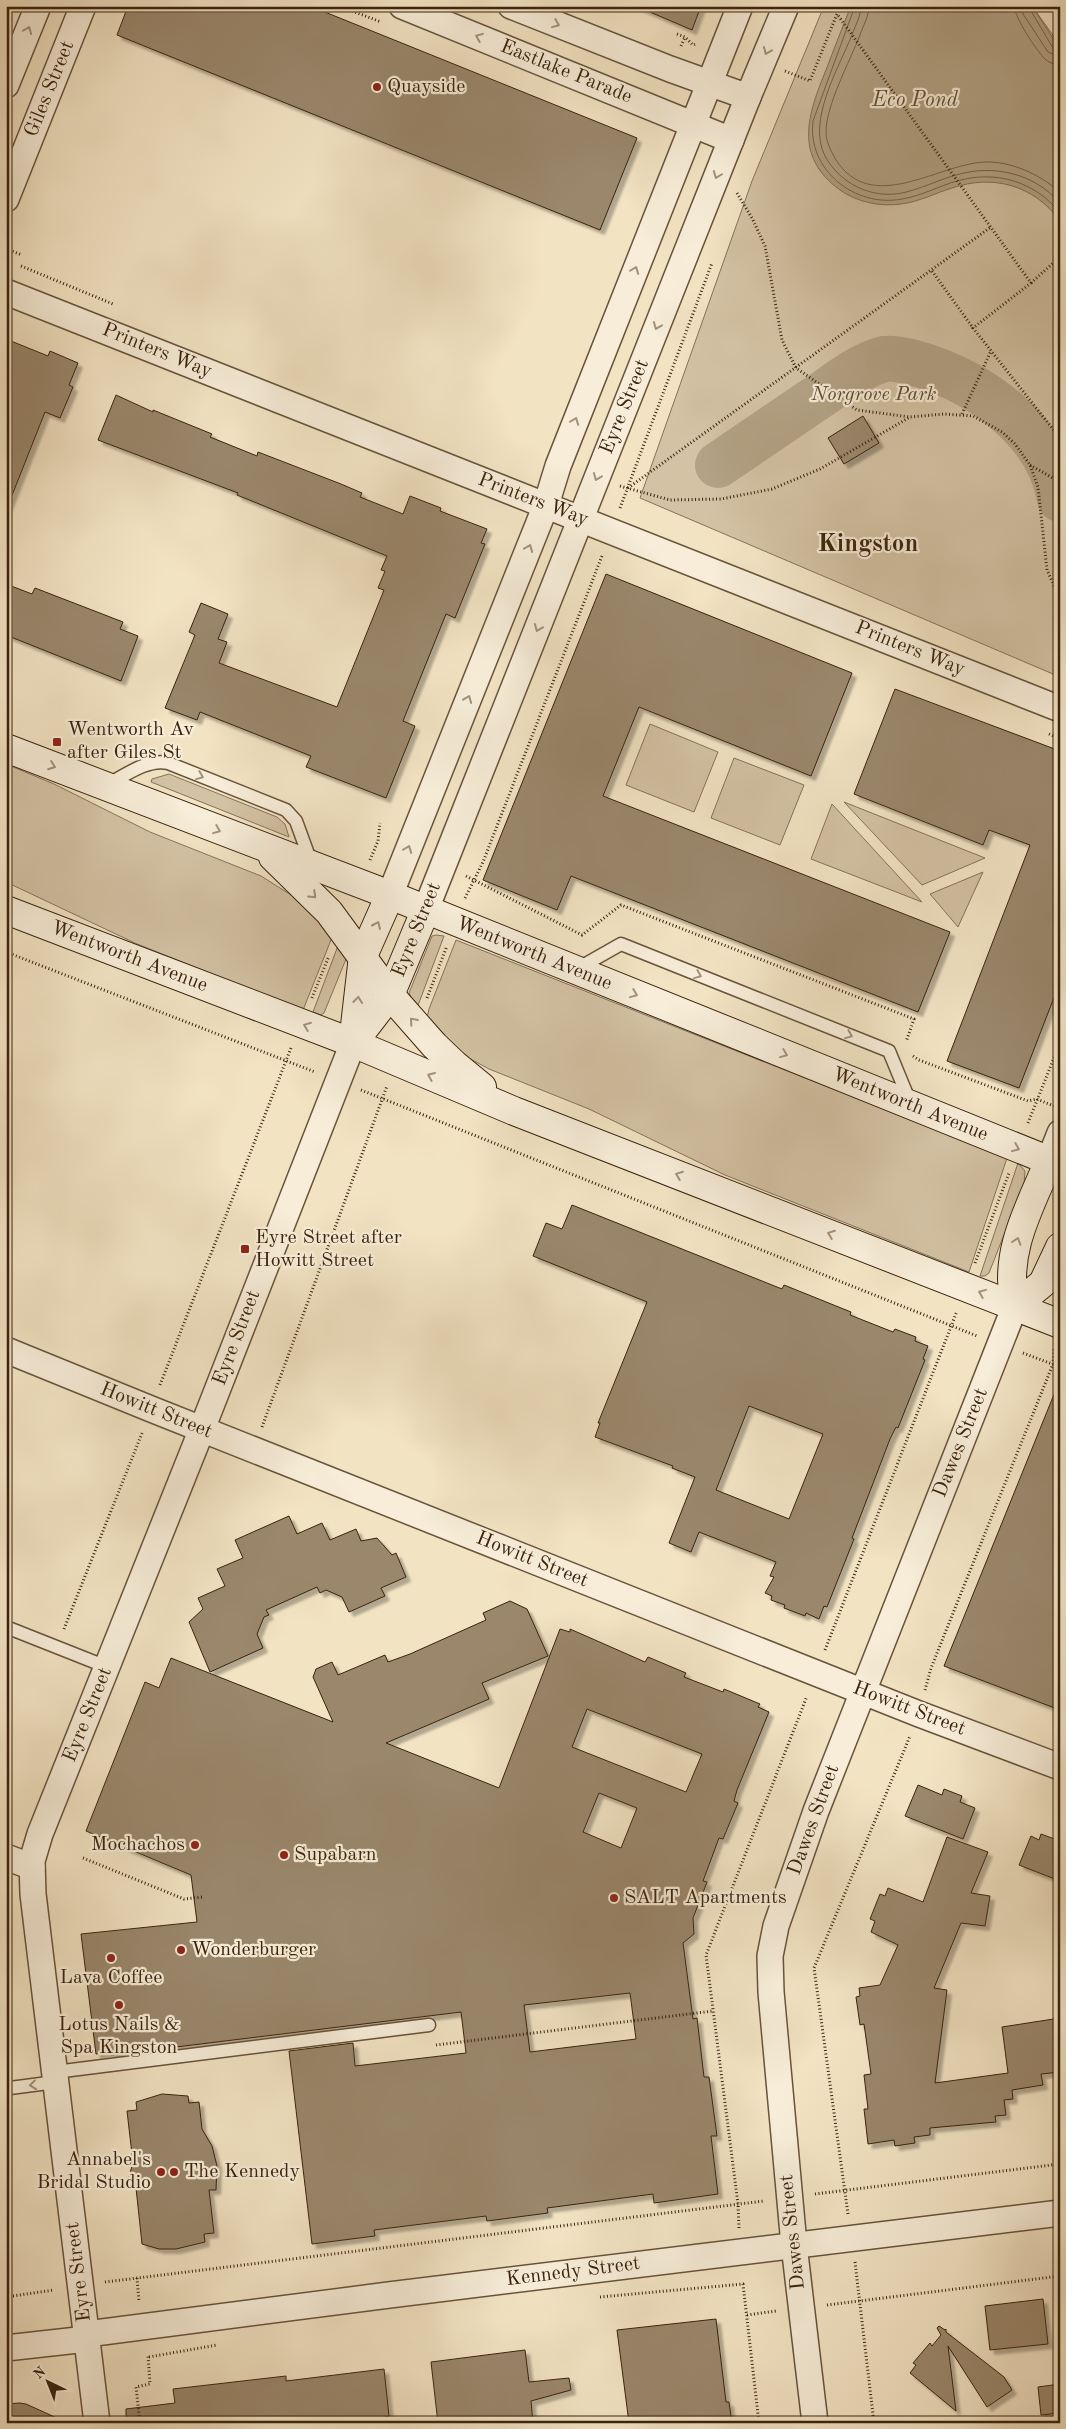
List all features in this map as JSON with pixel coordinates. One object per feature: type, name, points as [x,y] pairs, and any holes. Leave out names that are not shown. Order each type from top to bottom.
[{"type":"main road","name":"Wentworth Avenue","points":[[6,748],[265,849],[390,895],[1054,1163]]},
{"type":"main road","points":[[265,849],[320,901],[363,956],[390,995],[454,1064],[514,1111]]},
{"type":"main road","name":"Eyre Street","points":[[353,1043],[363,956],[390,895]]},
{"type":"main road","name":"Wentworth Avenue","points":[[6,910],[353,1043],[514,1111],[1060,1324]]},
{"type":"main road","name":"Eyre Street","points":[[353,1043],[390,995],[426,910]]},
{"type":"main road","points":[[1054,1163],[1017,1240],[1012,1259],[1011,1288],[1015,1306],[1043,1283],[1060,1247]]},
{"type":"street","name":"Giles Street","points":[[6,86],[38,6]]},
{"type":"street","name":"Giles Street","points":[[6,199],[84,6]]},
{"type":"street","name":"Eastlake Parade","points":[[402,6],[731,140]]},
{"type":"street","name":"Eastlake Parade","points":[[511,6],[748,97]]},
{"type":"street","name":"Eyre Street","points":[[390,895],[546,505],[558,466],[740,6]]},
{"type":"street","name":"Eyre Street","points":[[426,910],[748,97],[786,6]]},
{"type":"street","name":"Printers Way","points":[[6,292],[1060,709]]},
{"type":"street","points":[[429,795],[466,808]]},
{"type":"street","name":"Eyre Street","points":[[97,2423],[82,2286],[33,1894],[32,1866],[40,1834],[202,1429],[353,1043]]},
{"type":"street","points":[[1054,1163],[1060,1133]]},
{"type":"street","name":"Dawes Street","points":[[815,2423],[794,2245],[771,1992],[770,1956],[776,1926],[812,1820],[1015,1306]]},
{"type":"street","name":"Howitt Street","points":[[6,1350],[919,1714],[1060,1767]]},
{"type":"street","points":[[6,1857],[32,1866]]},
{"type":"street","name":"Kennedy Street","points":[[6,2348],[794,2245],[1060,2213]]},
{"type":"lane","points":[[107,786],[153,763],[164,762],[177,767],[286,810],[296,820],[312,866]]},
{"type":"lane","points":[[575,970],[620,944],[880,1047],[889,1051],[912,1106]]},
{"type":"lane","points":[[6,1627],[107,1668]]},
{"type":"lane","points":[[10,2088],[55,2077],[430,2025]]},
{"type":"path","points":[[779,68],[810,81],[837,14],[976,204],[1031,283]]},
{"type":"path","points":[[677,34],[685,37]]},
{"type":"path","points":[[732,185],[752,218],[765,246],[782,340],[796,368],[857,410],[910,417],[962,414],[973,416],[1002,432],[1015,444],[1030,465],[1038,487],[1047,570],[1060,599]]},
{"type":"path","points":[[627,488],[991,227]]},
{"type":"path","points":[[6,249],[22,255]]},
{"type":"path","points":[[973,328],[1031,283],[1060,257]]},
{"type":"path","points":[[416,1024],[473,879],[483,862],[612,531],[714,259]]},
{"type":"path","points":[[932,271],[973,328],[1060,438]]},
{"type":"path","points":[[962,414],[991,351]]},
{"type":"path","points":[[627,488],[670,500],[721,499],[772,490],[820,469],[910,417]]},
{"type":"path","points":[[1030,465],[1060,482]]},
{"type":"path","points":[[358,883],[378,841],[380,823]]},
{"type":"path","points":[[57,1648],[284,1062],[341,927]]},
{"type":"path","points":[[6,952],[284,1062],[381,1098],[951,1327]]},
{"type":"path","points":[[759,2423],[743,2284],[738,2204],[706,1955],[1060,1043]]},
{"type":"path","points":[[253,1450],[381,1098],[398,1061]]},
{"type":"path","points":[[1037,1099],[1060,1109]]},
{"type":"path","points":[[874,2423],[852,2238],[814,1968],[919,1714],[931,1668],[1053,1364],[1060,1366]]},
{"type":"path","points":[[83,1858],[184,1899],[203,1897]]},
{"type":"path","points":[[6,2297],[1060,2164]]},
{"type":"path","points":[[747,2315],[1060,2276]]},
{"type":"path","points":[[597,2298],[743,2284]]},
{"type":"path","points":[[140,2423],[136,2387],[150,2384],[149,2356],[226,2344]]},
{"type":"green space","name":"Norgrove Park","points":[[824,6],[1032,6],[1060,45],[1060,677],[640,498],[752,181]]},
{"type":"green space","points":[[650,724],[718,752],[694,812],[626,785]]},
{"type":"green space","points":[[734,758],[804,785],[780,845],[711,818]]},
{"type":"green space","points":[[6,764],[54,784],[150,832],[261,876],[299,900],[333,935],[303,1010],[137,944],[6,882]]},
{"type":"green space","points":[[169,774],[277,817],[285,824],[289,837],[151,782],[152,779]]},
{"type":"green space","points":[[844,802],[985,858],[922,885]]},
{"type":"green space","points":[[832,804],[922,902],[811,859]]},
{"type":"green space","points":[[983,872],[958,927],[930,894]]},
{"type":"green space","points":[[432,936],[444,936],[417,1008],[409,993]]},
{"type":"green space","points":[[456,940],[1007,1158],[969,1272],[725,1175],[589,1109],[489,1069],[465,1056],[426,1022],[429,1009]]},
{"type":"green space","points":[[339,943],[346,959],[324,1013],[321,1015],[313,1012]]},
{"type":"green space","points":[[1018,1163],[1025,1171],[1024,1184],[989,1273],[985,1276],[980,1276]]},
{"type":"water","name":"Eco Pond","points":[[851,6],[1032,6],[1060,49],[1060,221],[1050,209],[1025,191],[997,183],[967,184],[914,201],[885,205],[869,203],[854,198],[840,190],[825,177],[815,163],[810,149],[810,118],[820,86]]},
{"type":"building","name":"Quayside","points":[[128,6],[310,6],[637,138],[600,230],[117,35]]},
{"type":"building","points":[[636,6],[701,6],[692,30]]},
{"type":"building","points":[[6,339],[48,356],[50,351],[78,363],[69,385],[73,387],[60,418],[45,412],[7,508]]},
{"type":"building","points":[[116,395],[153,412],[153,410],[212,434],[210,437],[257,456],[258,452],[341,484],[362,493],[360,497],[403,514],[410,496],[441,508],[440,511],[487,529],[481,543],[485,544],[455,618],[446,614],[403,721],[415,726],[386,798],[306,767],[311,756],[200,712],[197,720],[165,708],[195,635],[189,632],[201,603],[228,614],[218,639],[227,642],[219,663],[337,707],[384,590],[378,588],[385,571],[381,570],[387,556],[237,495],[238,493],[98,440]]},
{"type":"building","points":[[863,416],[879,443],[844,464],[828,438]]},
{"type":"building","points":[[606,574],[852,673],[811,776],[639,707],[603,796],[950,932],[918,1012],[571,876],[557,910],[483,880]]},
{"type":"building","points":[[6,584],[32,594],[35,588],[123,622],[120,629],[138,636],[121,681],[6,635]]},
{"type":"building","points":[[895,689],[1060,751],[1060,982],[1019,1088],[947,1061],[1030,845],[989,830],[983,845],[854,794]]},
{"type":"building","points":[[572,1205],[782,1289],[784,1285],[851,1312],[850,1315],[893,1332],[895,1329],[916,1337],[915,1341],[928,1346],[923,1359],[925,1360],[898,1428],[896,1427],[890,1439],[827,1607],[824,1606],[819,1619],[806,1613],[805,1616],[784,1608],[785,1605],[771,1600],[772,1596],[765,1593],[774,1577],[770,1576],[776,1562],[699,1532],[691,1552],[669,1543],[695,1477],[672,1468],[673,1466],[595,1437],[600,1423],[598,1423],[647,1302],[533,1256],[546,1223],[562,1229]],"holes":[[[749,1406],[823,1434],[789,1519],[716,1490]]]},
{"type":"building","points":[[1060,1382],[1060,1710],[944,1666]]},
{"type":"building","points":[[289,1516],[297,1534],[322,1523],[330,1540],[356,1529],[361,1541],[377,1538],[392,1555],[396,1553],[406,1577],[381,1588],[385,1596],[349,1612],[342,1597],[326,1590],[320,1593],[317,1587],[266,1610],[269,1615],[264,1617],[257,1634],[263,1648],[210,1672],[189,1622],[203,1609],[198,1598],[225,1586],[217,1569],[243,1558],[235,1540]]},
{"type":"building","points":[[510,1601],[527,1609],[548,1656],[482,1683],[489,1699],[386,1743],[499,1788],[560,1629],[570,1632],[570,1629],[645,1662],[648,1657],[686,1673],[684,1677],[723,1692],[724,1689],[760,1704],[758,1707],[769,1712],[737,1790],[734,1801],[738,1803],[723,1839],[719,1838],[703,1881],[707,1882],[693,1918],[694,1934],[683,1943],[693,2019],[697,2018],[704,2077],[709,2077],[717,2136],[711,2136],[718,2194],[654,2203],[653,2194],[547,2208],[548,2213],[487,2221],[486,2216],[374,2230],[375,2236],[312,2244],[289,2051],[353,2043],[355,2066],[466,2053],[461,2012],[111,2055],[111,2052],[96,2054],[81,1934],[197,1922],[191,1875],[86,1831],[145,1682],[159,1688],[171,1658],[333,1722],[313,1677],[316,1669],[332,1662],[338,1675],[385,1655],[388,1662],[486,1620],[483,1613]],"holes":[[[587,1709],[702,1754],[686,1792],[572,1747]],[[599,1793],[637,1808],[621,1848],[583,1832]],[[630,1993],[636,2039],[530,2052],[524,2005]]]},
{"type":"building","points":[[918,1785],[942,1795],[944,1789],[962,1796],[960,1802],[975,1808],[963,1839],[905,1816]]},
{"type":"building","points":[[1041,1834],[1060,1841],[1060,1881],[1019,1865],[1031,1836],[1039,1840]]},
{"type":"building","points":[[947,1837],[988,1852],[971,1893],[990,1896],[985,1926],[961,1923],[934,1988],[947,1990],[935,2083],[1008,2073],[1002,2027],[1060,2018],[1060,2072],[1041,2074],[1043,2085],[1012,2090],[1013,2099],[1004,2100],[1006,2115],[995,2116],[996,2122],[930,2128],[930,2135],[914,2137],[915,2143],[895,2146],[894,2140],[868,2144],[864,2109],[868,2109],[864,2075],[871,2074],[864,2024],[860,2025],[856,1997],[860,1996],[859,1988],[880,1985],[898,1945],[871,1932],[875,1921],[870,1919],[880,1894],[885,1896],[888,1888],[923,1902]]},
{"type":"building","name":"The Kennedy","points":[[162,2094],[188,2096],[189,2103],[199,2102],[202,2129],[212,2146],[217,2166],[216,2190],[209,2190],[214,2233],[204,2234],[205,2242],[176,2249],[159,2249],[142,2244],[136,2188],[129,2176],[133,2163],[127,2111],[137,2110],[136,2102]]},
{"type":"building","points":[[1043,2299],[1048,2344],[990,2350],[985,2306]]},
{"type":"building","points":[[716,2319],[726,2402],[729,2402],[732,2423],[629,2423],[617,2330]]},
{"type":"building","points":[[939,2326],[946,2329],[946,2332],[1004,2377],[1012,2390],[987,2407],[948,2346],[956,2411],[910,2373],[916,2365],[913,2363],[930,2343],[932,2346],[941,2335],[937,2328]]},
{"type":"building","points":[[525,2350],[529,2382],[569,2378],[571,2390],[531,2401],[533,2423],[438,2423],[431,2362]]},
{"type":"building","points":[[384,2369],[389,2416],[385,2417],[385,2423],[126,2423],[126,2409],[175,2403],[173,2389],[286,2376],[286,2381]]},
{"type":"building","points":[[1060,2384],[1060,2413],[1041,2415],[1038,2387]]},
{"type":"building","points":[[20,2403],[68,2423],[6,2423],[6,2404]]},
{"type":"waterway","points":[[718,465],[856,371],[874,362],[894,359],[921,365],[948,375],[991,399],[1011,415],[1043,453],[1054,475],[1060,499]]},
{"type":"place","name":"Quayside","points":[[377,87]]},
{"type":"place","name":"Wentworth Av after Giles St","points":[[57,742]]},
{"type":"place","name":"Eyre Street after Howitt Street","points":[[245,1249]]},
{"type":"place","name":"Mochachos","points":[[195,1845]]},
{"type":"place","name":"Supabarn","points":[[284,1855]]},
{"type":"place","name":"SALT Apartments","points":[[614,1898]]},
{"type":"place","name":"Wonderburger","points":[[181,1950]]},
{"type":"place","name":"Lava Coffee","points":[[111,1958]]},
{"type":"place","name":"Lotus Nails & Spa Kingston","points":[[119,2005]]},
{"type":"place","name":"Annabel's Bridal Studio","points":[[161,2172]]},
{"type":"place","name":"The Kennedy","points":[[174,2172]]},
{"type":"district","name":"Kingston","points":[[868,544]]}]
